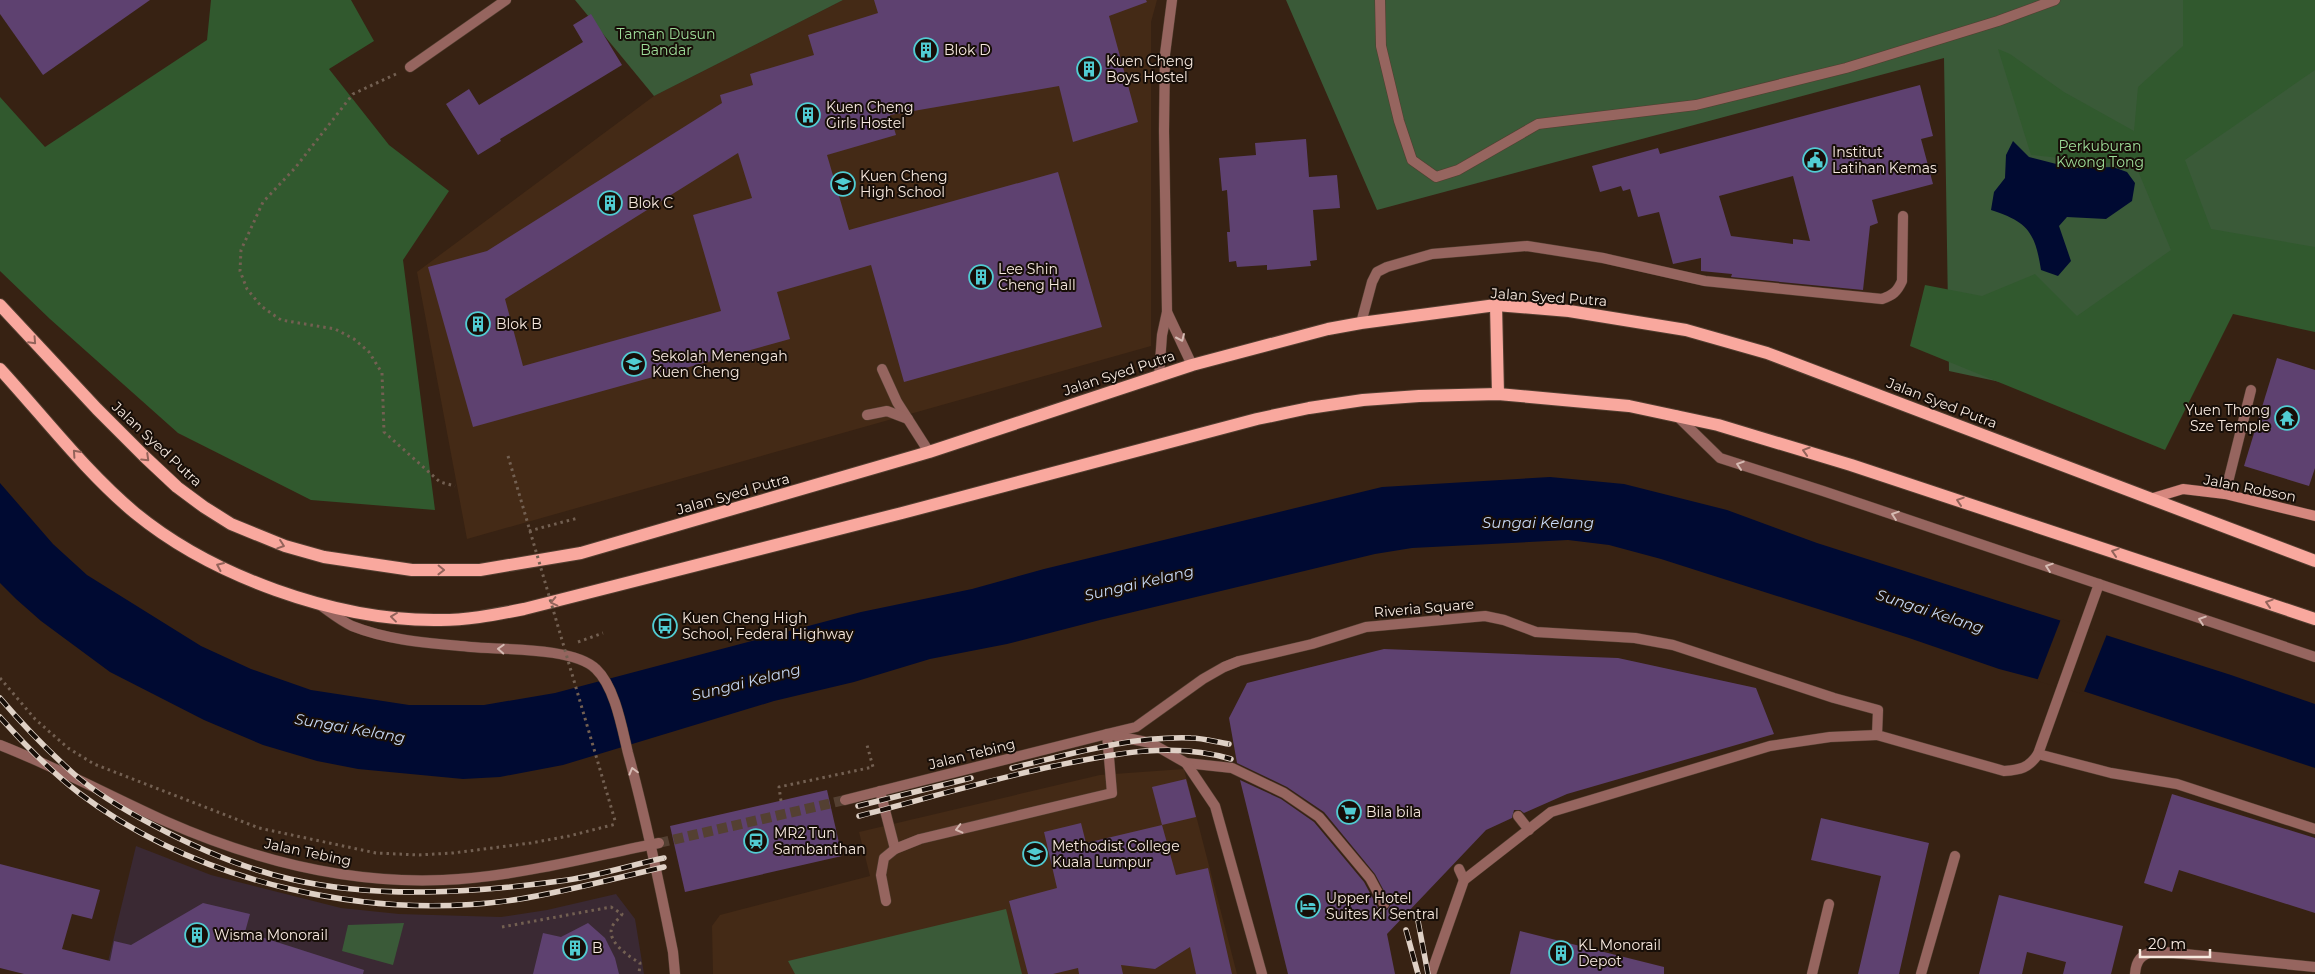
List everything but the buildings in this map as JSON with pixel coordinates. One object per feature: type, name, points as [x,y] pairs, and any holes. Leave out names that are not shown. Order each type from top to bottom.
[{"type":"main road","name":"Jalan Syed Putra","points":[[0,305],[138,450],[177,487],[204,507],[240,528],[285,546],[324,557],[371,566],[412,570],[480,570],[581,553],[929,452],[1192,365],[1328,329],[1496,305],[1569,311],[1632,319],[1686,330],[1767,353],[2315,561]]},
{"type":"main road","points":[[1496,305],[1498,394]]},
{"type":"main road","points":[[0,369],[109,489],[136,514],[175,541],[214,564],[262,584],[315,602],[365,613],[433,620],[494,614],[602,590],[1283,413],[1363,400],[1419,396],[1498,394],[1581,400],[1676,415],[1718,425],[1834,459],[2315,619]]},
{"type":"main road","name":"Jalan Robson","points":[[2150,499],[2183,489],[2225,494],[2315,516]]},
{"type":"street","points":[[410,67],[506,0]]},
{"type":"street","points":[[1159,376],[1162,335],[1167,312],[1164,131],[1165,54],[1172,0]]},
{"type":"street","points":[[1380,0],[1382,46],[1399,122],[1412,160],[1436,177],[1458,170],[1538,124],[1696,105],[1846,68],[1998,21],[2055,0]]},
{"type":"street","points":[[1361,323],[1372,282],[1377,272],[1387,267],[1432,254],[1527,246],[1603,258],[1705,281],[1882,299],[1892,296],[1898,290],[1902,281],[1903,216]]},
{"type":"street","points":[[1167,312],[1192,365]]},
{"type":"street","points":[[882,369],[897,402],[929,452]]},
{"type":"street","points":[[2225,494],[2251,390]]},
{"type":"street","points":[[867,414],[887,411],[908,419]]},
{"type":"street","points":[[1676,415],[1720,458],[1823,491],[2315,658]]},
{"type":"street","points":[[1431,974],[1464,880],[1552,812],[1770,746],[1830,737],[1877,735],[2004,771],[2020,770],[2032,764],[2039,751],[2099,584]]},
{"type":"street","points":[[315,602],[350,625],[388,637],[418,642],[550,652],[578,660],[596,668],[608,686],[620,719],[645,818],[655,844],[675,974]]},
{"type":"street","name":"Riveria Square","points":[[1107,734],[1136,727],[1151,714],[1224,667],[1380,624],[1485,616],[1504,620],[1536,632],[1635,638],[1673,645],[1878,710],[1877,735]]},
{"type":"street","points":[[886,901],[881,875],[884,858],[895,849],[920,839],[1112,793],[1107,734],[1151,743],[1186,763],[1232,768],[1284,794],[1319,817],[1370,878],[1384,904]]},
{"type":"street","name":"Jalan Tebing","points":[[845,800],[1107,734]]},
{"type":"street","name":"Jalan Tebing","points":[[0,744],[198,834],[285,864],[327,873],[422,880],[463,878],[575,861],[655,844]]},
{"type":"street","points":[[2039,751],[2110,773],[2176,784],[2315,829]]},
{"type":"street","points":[[1186,763],[1215,806],[1262,974]]},
{"type":"street","points":[[880,791],[895,849]]},
{"type":"street","points":[[1518,816],[1529,830]]},
{"type":"street","points":[[1921,974],[1955,856]]},
{"type":"street","points":[[1459,869],[1464,880]]},
{"type":"street","points":[[1812,974],[1830,904]]},
{"type":"street","points":[[2136,974],[2136,964],[2142,955],[2154,951],[2315,967]]},
{"type":"path","points":[[410,67],[353,94],[294,168],[263,202],[241,250],[240,271],[247,289],[261,306],[281,320],[335,329],[354,339],[369,352],[382,373],[384,432],[440,482],[455,486]]},
{"type":"path","points":[[0,678],[36,719],[68,748],[94,764],[259,828],[376,853],[419,855],[453,853],[531,842],[616,824],[508,456]]},
{"type":"path","points":[[529,531],[578,518]]},
{"type":"path","points":[[563,647],[603,633]]},
{"type":"path","points":[[781,801],[778,787],[872,767],[867,745]]},
{"type":"path","points":[[502,927],[611,907],[622,914],[612,927],[612,933],[619,950],[640,963],[640,974]]},
{"type":"shaded area","name":"Kuen Cheng High School","points":[[843,0],[1157,0],[1151,22],[1151,346],[467,539],[417,272],[654,96]]},
{"type":"shaded area","name":"Methodist College Kuala Lumpur","points":[[1184,769],[1237,974],[713,974],[712,926],[720,915],[870,876],[859,832],[1100,775]]},
{"type":"shaded area","points":[[136,846],[211,875],[341,908],[399,914],[501,917],[547,910],[616,894],[635,919],[644,974],[105,974]]},
{"type":"green space","points":[[211,0],[351,0],[374,41],[329,69],[389,145],[449,191],[403,260],[435,510],[311,500],[178,433],[50,319],[0,271],[0,97],[45,147],[207,40]]},
{"type":"green space","name":"Taman Dusun Bandar","points":[[575,0],[843,0],[654,96]]},
{"type":"green space","name":"Perkuburan Kwong Tong","points":[[1286,0],[2315,0],[2315,269],[2218,254],[2111,406],[1949,371],[1944,58],[1377,210]]},
{"type":"green space","points":[[2183,0],[2315,0],[2315,70],[2185,160],[2211,229],[2315,247],[2315,332],[2233,314],[2165,450],[1910,346],[1925,285],[1982,296],[2035,274],[2077,316],[2171,250],[2136,166],[2031,155],[1998,49],[2010,54],[2064,92],[2134,131],[2138,87],[2183,46]]},
{"type":"green space","points":[[1006,909],[1022,974],[795,974],[788,961]]},
{"type":"green space","points":[[404,923],[393,965],[342,951],[348,925]]},
{"type":"water","points":[[2013,141],[2029,157],[2072,168],[2113,167],[2127,172],[2135,183],[2132,201],[2106,219],[2067,217],[2059,226],[2071,261],[2058,276],[2041,270],[2036,246],[2028,230],[2014,219],[1991,210],[1994,192],[2005,178],[2006,155]]},
{"type":"water","name":"Sungai Kelang","points":[[1550,477],[1624,484],[1727,510],[1817,543],[2231,675],[2315,704],[2315,768],[2083,691],[1999,669],[1909,638],[1661,559],[1609,545],[1568,540],[1412,548],[1375,554],[1007,644],[930,659],[854,682],[774,701],[563,765],[500,777],[463,779],[358,769],[317,761],[263,745],[204,720],[110,672],[41,621],[0,583],[0,483],[53,544],[87,575],[201,646],[251,669],[311,690],[409,705],[484,705],[555,693],[861,612],[972,589],[1044,569],[1382,487]]},
{"type":"pier","points":[[2061,619],[2107,634],[2083,694],[2037,681]]},
{"type":"tunnel","points":[[659,843],[845,800]]},
{"type":"railway","points":[[0,698],[17,718],[64,765],[112,802],[186,842],[237,863],[290,879],[323,885],[390,892],[459,891],[493,889],[573,879],[664,858]]},
{"type":"railway","points":[[0,717],[57,775],[79,793],[127,825],[178,851],[232,873],[289,889],[347,900],[405,905],[463,905],[538,896],[664,867]]},
{"type":"railway","points":[[1012,768],[1101,747],[1146,740],[1196,738],[1229,744]]},
{"type":"railway","points":[[859,816],[1029,771],[1120,754],[1165,750],[1187,751],[1231,759]]},
{"type":"railway","points":[[858,806],[971,778]]},
{"type":"railway","points":[[1418,921],[1428,974]]},
{"type":"railway","points":[[1406,930],[1418,974]]},
{"type":"place","name":"Blok D","points":[[926,50]]},
{"type":"place","name":"Kuen Cheng Boys Hostel","points":[[1089,69]]},
{"type":"place","name":"Kuen Cheng Girls Hostel","points":[[808,115]]},
{"type":"place","name":"Institut Latihan Kemas","points":[[1815,160]]},
{"type":"place","name":"Kuen Cheng High School","points":[[843,184]]},
{"type":"place","name":"Blok C","points":[[610,203]]},
{"type":"place","name":"Lee Shin Cheng Hall","points":[[981,277]]},
{"type":"place","name":"Blok B","points":[[478,324]]},
{"type":"place","name":"Sekolah Menengah Kuen Cheng","points":[[634,364]]},
{"type":"place","name":"Yuen Thong Sze Temple","points":[[2287,418]]},
{"type":"place","name":"Kuen Cheng High School, Federal Highway","points":[[665,626]]},
{"type":"place","name":"Bila bila","points":[[1349,812]]},
{"type":"place","name":"MR2 Tun Sambanthan","points":[[756,841]]},
{"type":"place","name":"Methodist College Kuala Lumpur","points":[[1035,854]]},
{"type":"place","name":"Upper Hotel Suites Kl Sentral","points":[[1308,906]]},
{"type":"place","name":"Wisma Monorail","points":[[197,935]]},
{"type":"place","name":"B","points":[[575,948]]},
{"type":"place","name":"KL Monorail Depot","points":[[1561,953]]}]
